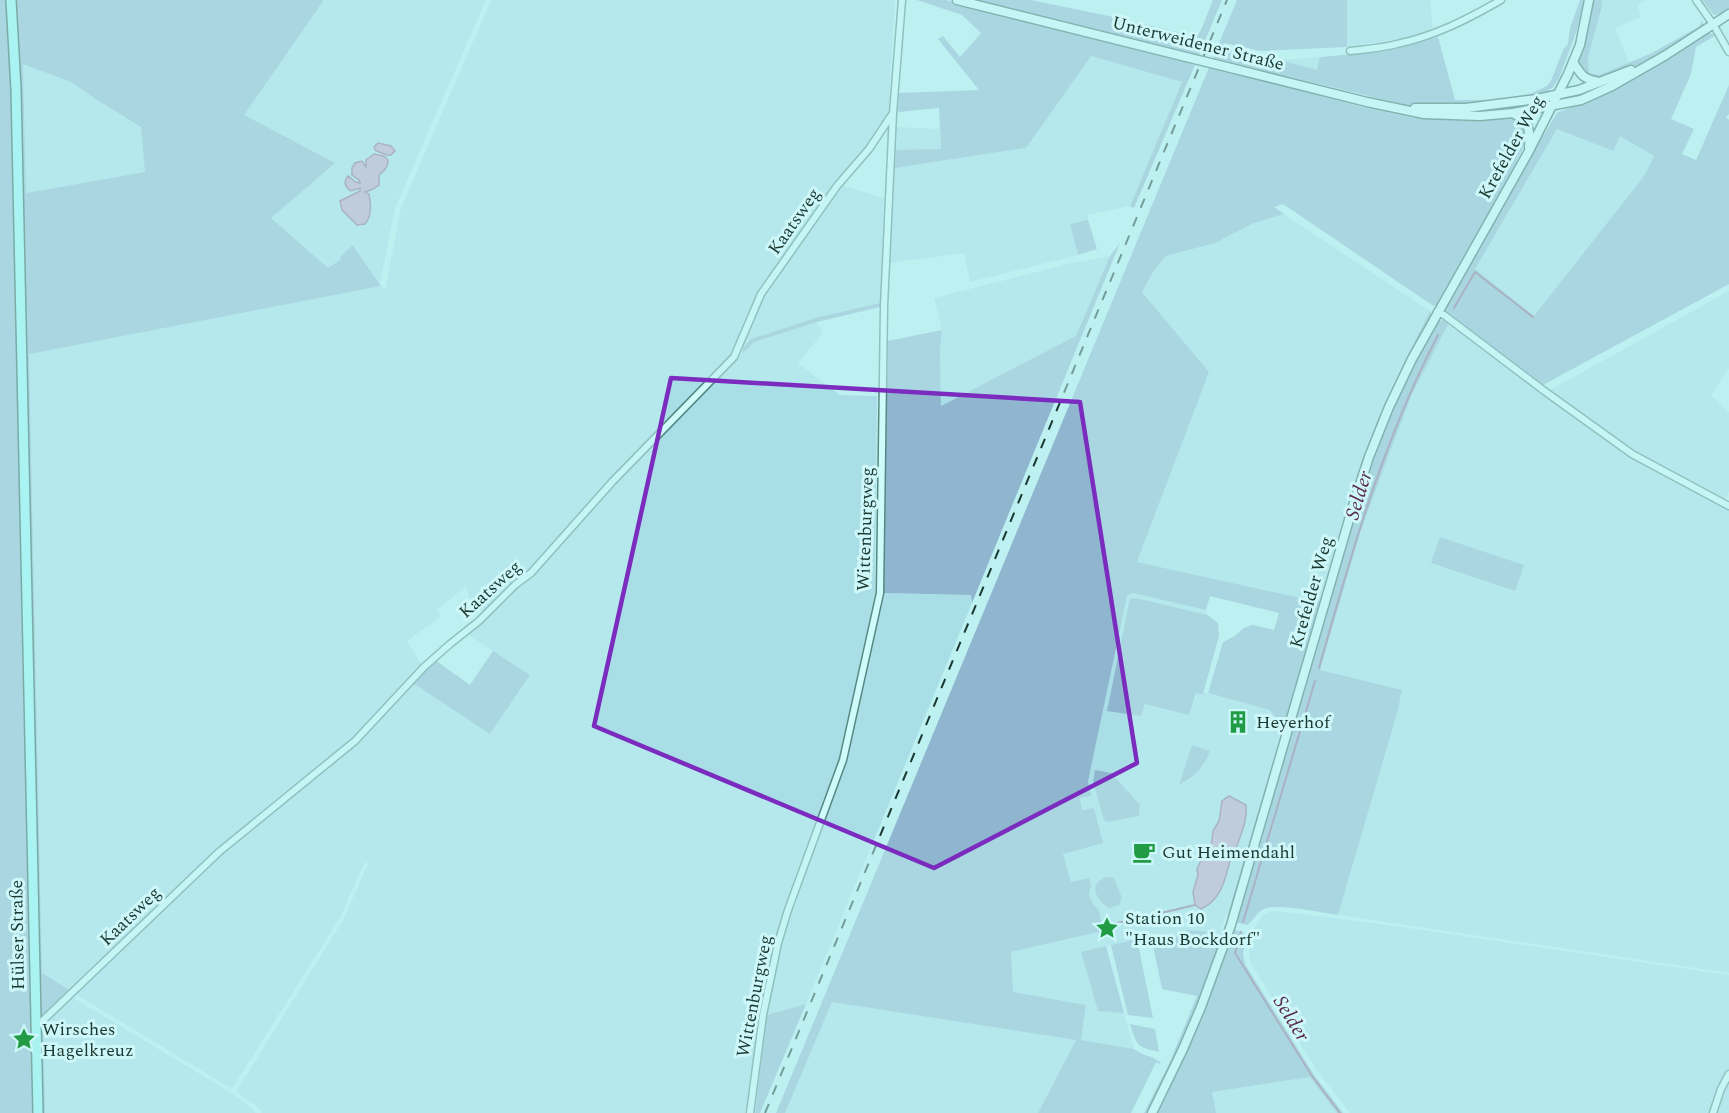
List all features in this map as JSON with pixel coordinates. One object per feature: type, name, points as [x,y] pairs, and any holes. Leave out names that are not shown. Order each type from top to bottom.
[{"type":"main road","name":"Hülser Straße","points":[[11,0],[16,89],[38,1113]]},
{"type":"street","name":"Wittenburgweg","points":[[750,1113],[763,1015],[778,943],[843,760],[880,593],[884,306],[893,113],[902,0]]},
{"type":"street","name":"Unterweidener Straße","points":[[957,0],[1367,102],[1424,114],[1480,116],[1513,113],[1581,100],[1612,86],[1666,55],[1729,14]]},
{"type":"street","points":[[1350,51],[1396,45],[1437,33],[1478,14],[1501,0]]},
{"type":"street","name":"Krefelder Weg","points":[[1152,1113],[1201,1007],[1231,925],[1369,457],[1412,359],[1553,106],[1580,45],[1589,0]]},
{"type":"street","points":[[1696,0],[1729,52]]},
{"type":"street","name":"Unterweidener Straße","points":[[1397,108],[1466,108],[1558,95],[1579,90],[1666,55]]},
{"type":"street","points":[[1574,62],[1582,76],[1599,82]]},
{"type":"street","name":"Kaatsweg","points":[[36,1028],[219,852],[355,741],[424,667],[531,573],[614,481],[734,357],[761,294],[837,186],[869,149],[893,113]]},
{"type":"street","points":[[1513,113],[1523,119],[1529,127],[1529,151]]},
{"type":"street","points":[[1437,312],[1632,454],[1729,506]]},
{"type":"street","points":[[1713,1113],[1729,1074]]},
{"type":"highlighted area","points":[[671,378],[1080,402],[1137,763],[934,868],[594,726]]},
{"type":"shaded area","points":[[0,0],[7,0],[13,130],[34,1113],[0,1113]]},
{"type":"shaded area","points":[[16,0],[324,0],[244,115],[335,163],[271,218],[328,268],[341,259],[340,257],[353,245],[381,286],[29,354],[42,973],[71,991],[43,1018],[39,1016]],"holes":[[[23,64],[71,82],[141,127],[145,172],[26,193]]]},
{"type":"shaded area","points":[[324,0],[486,0],[395,208],[380,284],[354,245],[341,259],[328,268],[271,218],[244,115]],"holes":[[[378,143],[391,146],[391,155],[384,156],[388,160],[386,170],[379,175],[379,185],[365,191],[369,194],[369,219],[342,199],[360,191],[360,188],[348,176],[361,183],[353,177],[366,167],[367,160],[377,154],[375,150]]]},
{"type":"shaded area","points":[[491,0],[895,0],[888,118],[758,293],[726,362],[529,571],[484,613],[471,602],[466,586],[437,610],[441,616],[407,641],[421,664],[353,740],[200,865],[71,991],[42,974],[29,353],[381,286],[385,290],[401,208]]},
{"type":"shaded area","points":[[917,0],[946,0],[1195,65],[1134,208],[1130,206],[1182,82],[1091,56],[1025,148],[895,168],[896,150],[941,149],[939,108],[898,112],[899,93],[979,90],[938,39],[943,36],[960,57],[981,33],[962,15]]},
{"type":"shaded area","points":[[978,0],[1031,0],[1123,19],[1181,33],[1195,39],[1213,0],[1222,0],[1199,55]]},
{"type":"shaded area","points":[[1237,0],[1347,0],[1347,47],[1261,51],[1224,43],[1221,50],[1229,49],[1317,70],[1320,57],[1377,52],[1438,37],[1455,100],[1494,100],[1530,94],[1547,86],[1568,44],[1570,28],[1580,0],[1584,0],[1577,30],[1559,78],[1546,92],[1530,97],[1451,106],[1406,105],[1217,59],[1213,68],[1414,118],[1476,121],[1512,118],[1519,121],[1526,129],[1525,144],[1436,306],[1283,204],[1274,207],[1284,214],[1254,223],[1215,243],[1166,256],[1153,272],[1142,292],[1209,372],[1137,562],[1319,602],[1357,474],[1381,411],[1430,311],[1432,314],[1394,387],[1229,916],[1227,916],[1284,725],[1276,723],[1277,719],[1270,710],[1208,693],[1223,642],[1244,628],[1253,625],[1274,630],[1279,613],[1210,596],[1206,610],[1133,593],[1127,596],[1088,782],[1092,796],[1080,798],[1082,810],[1094,808],[1103,843],[1063,854],[1071,882],[1089,878],[1091,885],[1089,895],[1099,910],[1103,931],[1011,952],[1013,992],[1086,1005],[1081,1040],[1134,1049],[1161,1063],[1156,1062],[1131,1113],[1038,1113],[1076,1040],[832,1002],[785,1113],[776,1113]]},
{"type":"shaded area","points":[[1347,0],[1430,0],[1433,29],[1407,38],[1347,47]]},
{"type":"shaded area","points":[[1592,0],[1602,0],[1588,57],[1589,73],[1599,75],[1650,54],[1700,26],[1702,20],[1704,27],[1628,70],[1601,79],[1587,79],[1578,64]]},
{"type":"shaded area","points":[[1602,0],[1646,0],[1638,5],[1641,17],[1615,28],[1629,63],[1594,75],[1589,73],[1588,57]]},
{"type":"shaded area","points":[[1702,0],[1729,0],[1729,10],[1713,14]]},
{"type":"shaded area","points":[[1708,33],[1716,35],[1696,47],[1691,74],[1671,119],[1694,129],[1682,154],[1696,160],[1729,85],[1729,114],[1726,117],[1729,120],[1729,284],[1543,385],[1452,318],[1445,307],[1499,209],[1557,113],[1607,92]],"holes":[[[1557,129],[1613,151],[1620,136],[1654,156],[1645,175],[1534,316],[1475,269]]]},
{"type":"shaded area","points":[[1090,56],[1182,82],[1130,206],[1088,215],[1088,220],[1071,224],[1078,255],[970,282],[964,253],[890,263],[895,168],[1025,148]]},
{"type":"shaded area","points":[[1320,57],[1318,70],[1280,60]]},
{"type":"shaded area","points":[[23,64],[71,82],[141,127],[146,172],[26,193]]},
{"type":"shaded area","points":[[897,127],[940,129],[941,150],[896,150]]},
{"type":"shaded area","points":[[1557,129],[1612,151],[1620,135],[1654,156],[1646,175],[1535,317],[1475,269]]},
{"type":"shaded area","points":[[378,143],[391,146],[395,151],[387,155],[376,151],[374,147]]},
{"type":"shaded area","points":[[374,154],[384,156],[388,160],[387,165],[379,175],[379,185],[365,192],[369,194],[370,213],[365,224],[357,225],[342,210],[340,201],[360,191],[360,188],[351,191],[345,182],[348,176],[360,183],[352,175],[352,168],[355,163],[362,161],[366,167],[366,160]]},
{"type":"shaded area","points":[[841,185],[884,198],[880,303],[815,318],[751,339],[743,348],[764,296]]},
{"type":"shaded area","points":[[1284,214],[1430,311],[1392,385],[1367,445],[1319,602],[1137,562],[1209,372],[1142,292],[1153,272],[1166,256],[1215,243],[1254,223]]},
{"type":"shaded area","points":[[1088,220],[1097,249],[1078,255],[1070,224]]},
{"type":"shaded area","points":[[1120,243],[972,603],[971,595],[883,593],[888,341],[942,330],[941,406],[1076,336],[1110,256]]},
{"type":"shaded area","points":[[1110,256],[1077,336],[941,406],[942,330],[934,298],[1072,263]]},
{"type":"shaded area","points":[[1729,291],[1729,368],[1711,395],[1729,412],[1729,491],[1725,500],[1635,451],[1550,390]]},
{"type":"shaded area","points":[[880,303],[880,307],[817,322],[754,342],[742,354],[743,348],[751,339],[815,318]]},
{"type":"shaded area","points":[[1450,321],[1631,456],[1729,509],[1729,973],[1338,915],[1402,690],[1320,670],[1361,530],[1412,394]],"holes":[[[1440,538],[1523,565],[1515,591],[1432,564]]]},
{"type":"shaded area","points":[[1450,321],[1412,394],[1361,530],[1320,670],[1402,690],[1338,915],[1271,907],[1261,910],[1247,925],[1235,922],[1376,450],[1402,388],[1437,322]]},
{"type":"shaded area","points":[[817,322],[822,334],[798,363],[840,395],[877,396],[875,593],[840,760],[775,940],[760,1011],[752,1078],[745,1113],[262,1113],[237,1090],[343,920],[368,864],[365,862],[340,918],[232,1089],[75,994],[222,852],[356,743],[413,682],[490,734],[530,675],[467,634],[531,575],[579,526],[615,482],[754,342]]},
{"type":"shaded area","points":[[1440,537],[1524,565],[1515,591],[1431,563]]},
{"type":"shaded area","points":[[883,593],[971,595],[972,603],[806,1004],[767,1015],[782,942],[845,761]]},
{"type":"shaded area","points":[[1133,593],[1206,610],[1207,615],[1136,598],[1130,599],[1144,703],[1189,715],[1197,693],[1208,693],[1270,710],[1284,724],[1236,887],[1219,936],[1214,932],[1187,930],[1187,936],[1165,937],[1163,933],[1081,952],[1098,1011],[1124,1013],[1134,1049],[1081,1040],[1086,1005],[1013,992],[1011,952],[1103,931],[1099,910],[1089,895],[1089,878],[1071,882],[1063,854],[1082,810],[1080,798],[1092,796],[1088,782],[1127,596]],"holes":[[[1192,746],[1210,751],[1206,761],[1180,785]],[[1220,808],[1235,851],[1222,889],[1195,905],[1193,892],[1203,856],[1211,847],[1213,831],[1219,821]]]},
{"type":"shaded area","points":[[1136,598],[1207,615],[1218,623],[1219,636],[1203,694],[1196,693],[1189,715],[1145,704],[1141,716],[1107,711],[1130,599]]},
{"type":"shaded area","points":[[493,651],[530,675],[490,734],[413,683],[435,660],[470,685]]},
{"type":"shaded area","points":[[1192,745],[1210,751],[1198,771],[1179,785]]},
{"type":"shaded area","points":[[1095,770],[1111,773],[1140,805],[1139,816],[1108,822],[1104,820],[1093,782]]},
{"type":"shaded area","points":[[1229,796],[1246,805],[1244,825],[1218,895],[1201,909],[1195,905],[1193,892],[1198,875],[1197,869],[1203,856],[1211,847],[1222,801]]},
{"type":"shaded area","points":[[1107,877],[1114,878],[1122,898],[1119,905],[1109,908],[1100,901],[1096,892],[1097,883]]},
{"type":"shaded area","points":[[1272,911],[1423,930],[1729,975],[1729,1069],[1718,1087],[1709,1113],[1350,1113],[1317,1071],[1251,964],[1249,951],[1256,924],[1264,914]]},
{"type":"shaded area","points":[[1233,929],[1247,936],[1243,953],[1245,964],[1314,1075],[1343,1113],[1337,1113],[1310,1077],[1212,1092],[1216,1113],[1156,1113],[1198,1023]]},
{"type":"shaded area","points":[[1187,930],[1213,932],[1219,936],[1222,932],[1224,933],[1179,1047],[1147,1113],[1144,1113],[1169,1064],[1197,996],[1162,989],[1151,936],[1164,933],[1165,937],[1186,936]]},
{"type":"shaded area","points":[[1137,939],[1153,1018],[1128,1015],[1111,945]]},
{"type":"shaded area","points":[[1106,946],[1124,1013],[1098,1011],[1081,952]]},
{"type":"shaded area","points":[[72,997],[222,1087],[256,1113],[45,1113],[43,1024]]},
{"type":"shaded area","points":[[832,1002],[1076,1040],[1038,1113],[785,1113]]},
{"type":"shaded area","points":[[806,1004],[760,1113],[755,1113],[767,1015]]},
{"type":"shaded area","points":[[43,1024],[45,1113],[41,1113],[40,1028]]},
{"type":"shaded area","points":[[1130,1024],[1155,1029],[1159,1052],[1142,1047],[1134,1037]]},
{"type":"shaded area","points":[[1310,1077],[1337,1113],[1216,1113],[1211,1092]]},
{"type":"shaded area","points":[[1729,1081],[1729,1113],[1716,1113],[1724,1090]]},
{"type":"waterway","name":"Selder","points":[[1454,308],[1475,272],[1533,317]]},
{"type":"waterway","name":"Selder","points":[[1319,668],[1370,498],[1418,375],[1438,335]]},
{"type":"waterway","name":"Selder","points":[[1243,922],[1315,681]]},
{"type":"waterway","points":[[1140,918],[1195,905]]},
{"type":"waterway","points":[[1113,924],[1138,918]]},
{"type":"waterway","name":"Selder","points":[[1241,932],[1235,953],[1312,1076],[1340,1113]]},
{"type":"railway","points":[[765,1113],[1227,0]]},
{"type":"place","name":"Heyerhof","points":[[1238,722]]},
{"type":"place","name":"Gut Heimendahl","points":[[1144,852]]},
{"type":"place","name":"Station 10 \"Haus Bockdorf\"","points":[[1107,928]]},
{"type":"place","name":"Wirsches Hagelkreuz","points":[[24,1039]]}]
